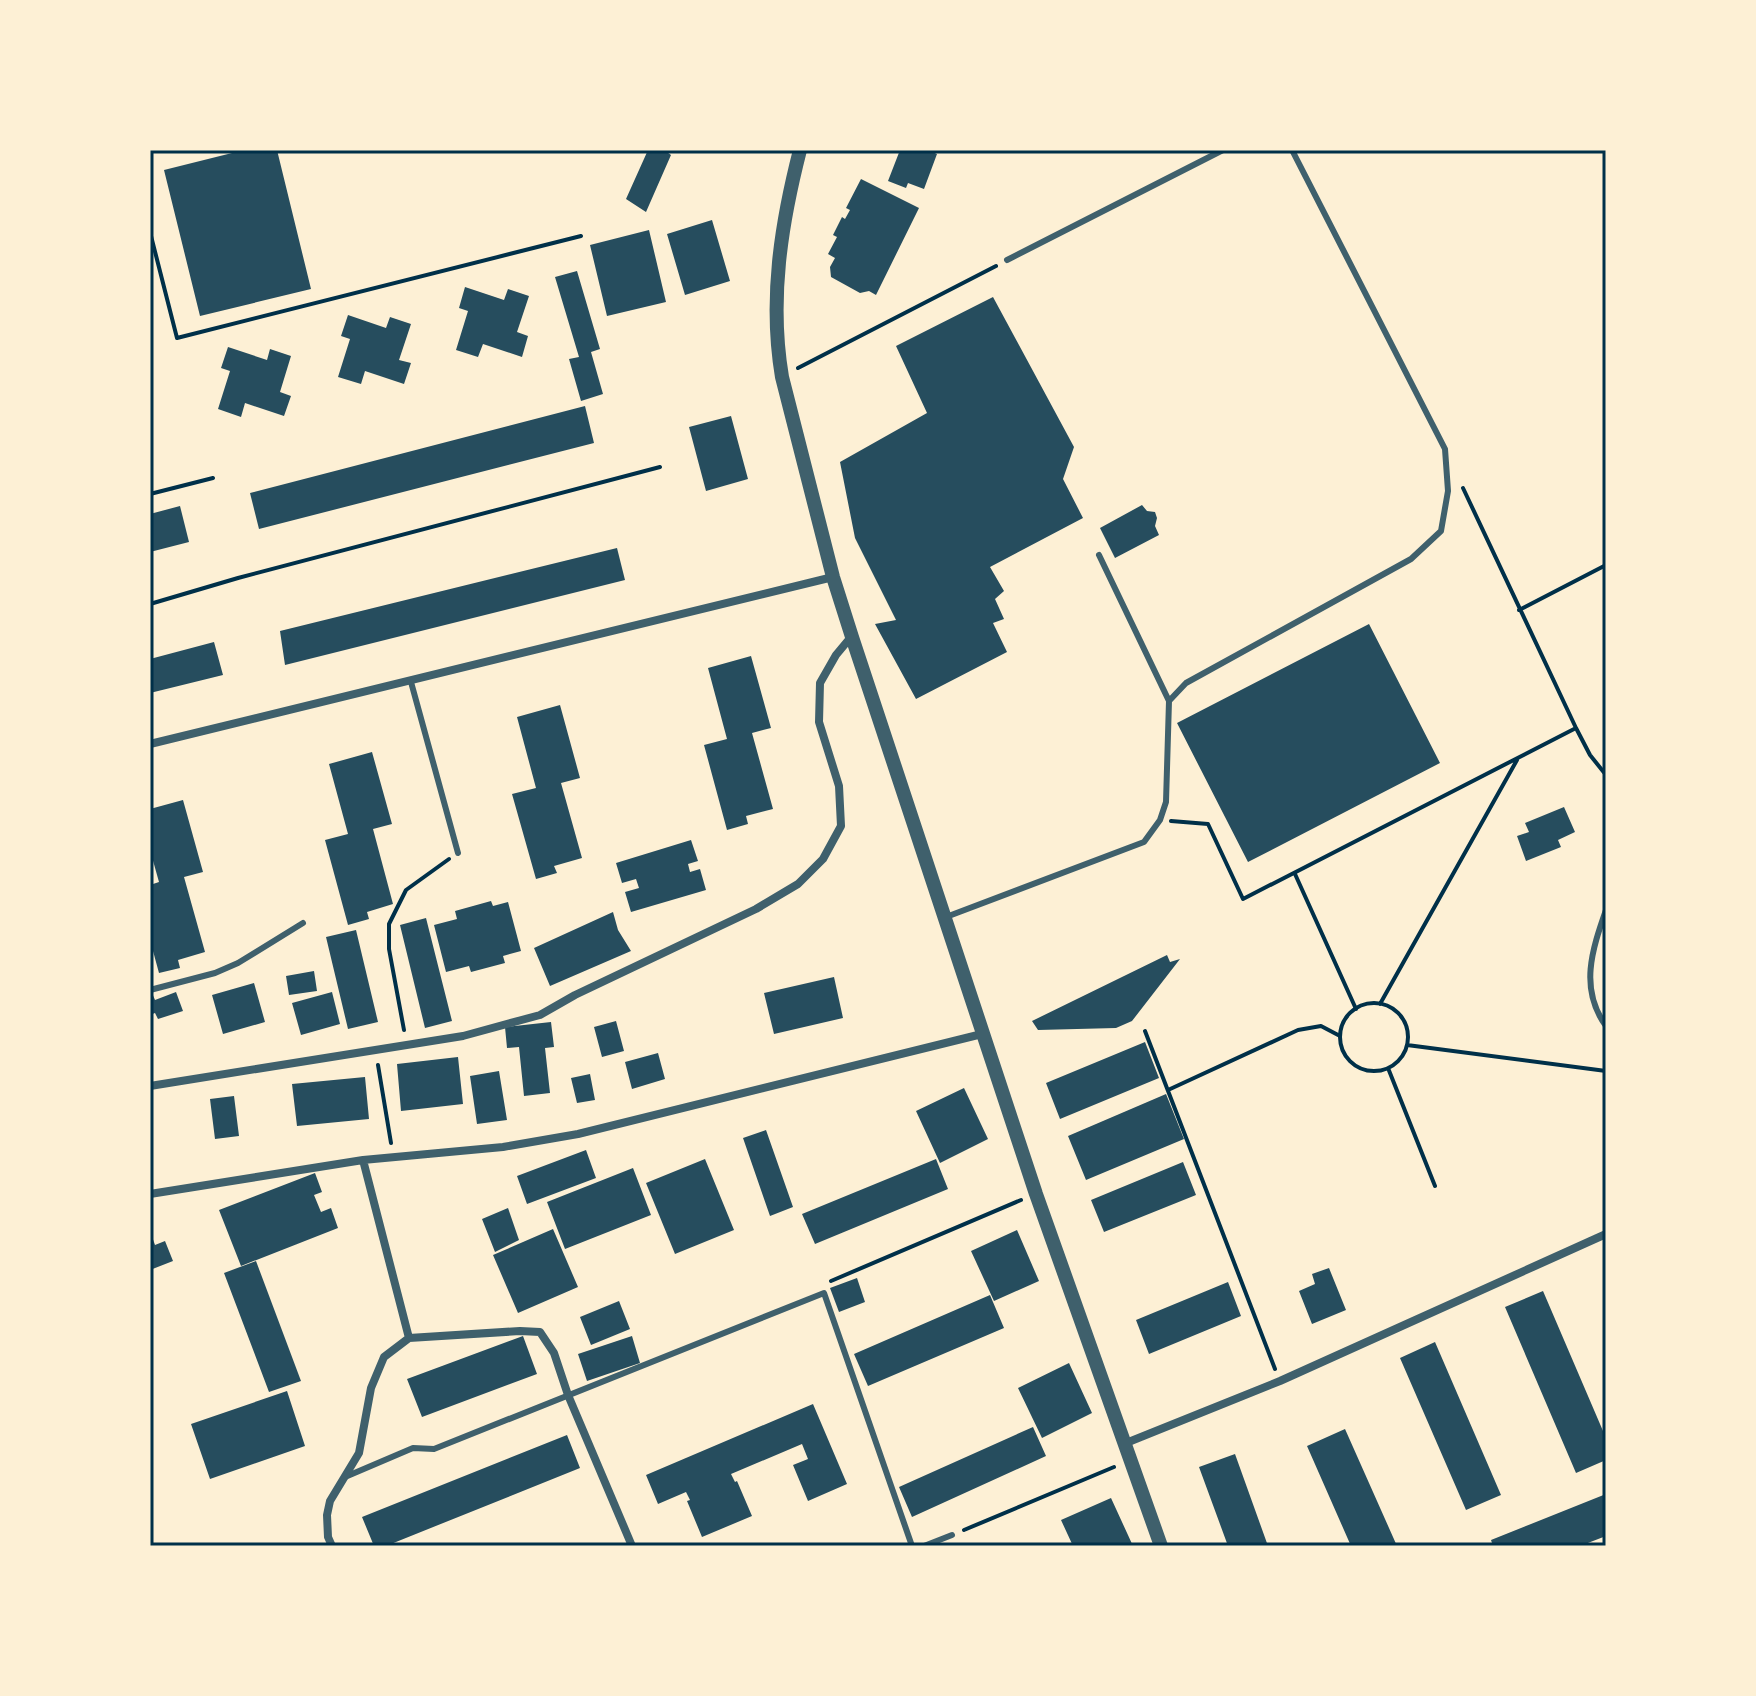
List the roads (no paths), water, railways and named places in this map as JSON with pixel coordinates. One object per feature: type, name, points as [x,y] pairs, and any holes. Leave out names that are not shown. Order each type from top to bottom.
[{"type":"street","points":[[800,150],[785,209],[777,278],[777,349],[833,577],[1036,1194],[1161,1546]]},
{"type":"street","points":[[150,744],[833,577]]},
{"type":"street","points":[[150,1086],[463,1036],[540,1015],[575,995],[756,909],[798,884],[823,859],[841,826],[839,786],[819,722],[820,683],[836,655],[852,637]]},
{"type":"street","points":[[150,1194],[363,1160],[503,1147],[578,1134],[982,1034]]},
{"type":"street","points":[[363,1160],[409,1338]]},
{"type":"street","points":[[1126,1443],[1280,1381],[1606,1234]]},
{"type":"street","points":[[332,1546],[328,1537],[327,1515],[330,1501],[359,1453],[371,1388],[384,1357],[409,1338],[520,1331],[540,1332],[554,1353],[568,1395],[632,1546]]},
{"type":"lane","points":[[1007,260],[1223,150]]},
{"type":"lane","points":[[1169,701],[1186,683],[1411,559],[1441,531],[1448,491],[1445,449],[1292,150]]},
{"type":"lane","points":[[946,917],[1144,842],[1160,820],[1166,802],[1169,701],[1099,555]]},
{"type":"lane","points":[[411,682],[458,853]]},
{"type":"lane","points":[[1606,910],[1589,970],[1591,997],[1606,1026]]},
{"type":"lane","points":[[150,990],[215,973],[238,963],[303,923]]},
{"type":"lane","points":[[342,1479],[413,1448],[434,1449],[824,1293],[912,1546]]},
{"type":"lane","points":[[924,1546],[952,1535]]}]
